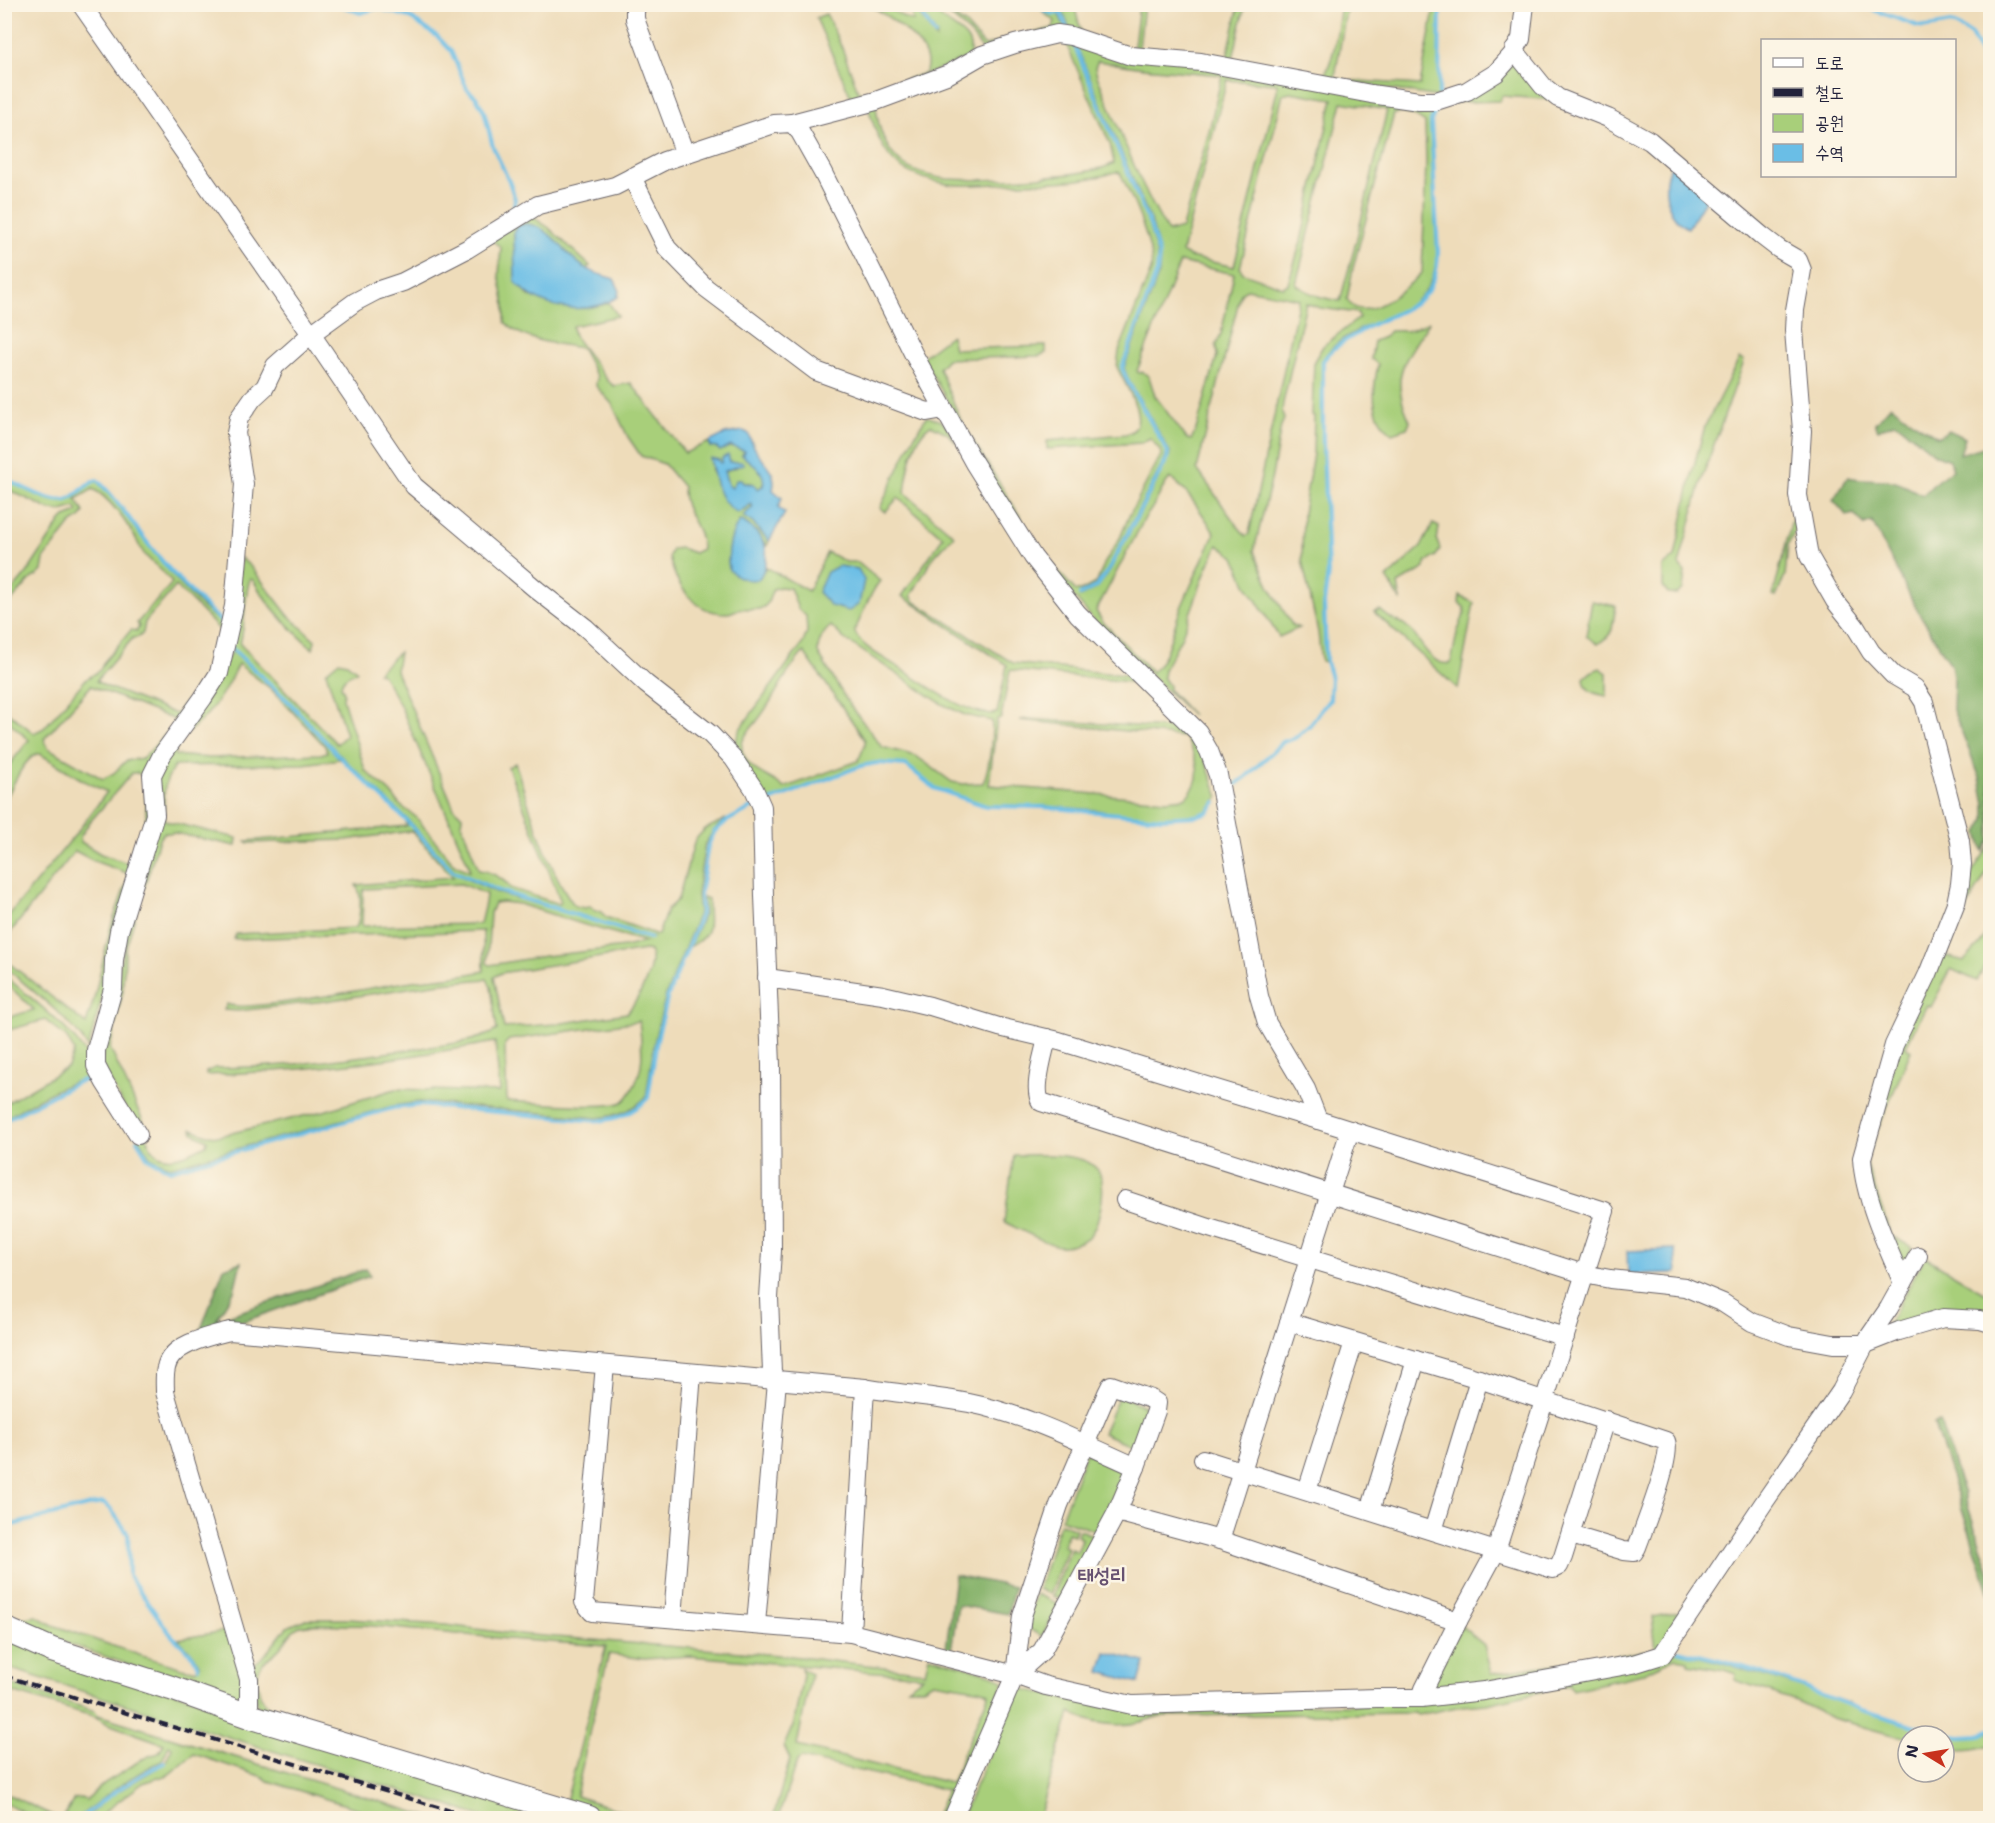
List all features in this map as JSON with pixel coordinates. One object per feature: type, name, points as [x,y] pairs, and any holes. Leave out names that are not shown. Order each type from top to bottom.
[{"type":"main road","points":[[4,1629],[52,1650],[249,1716],[589,1818]]},
{"type":"street","points":[[81,4],[414,486],[537,590],[586,628],[646,684],[710,734],[733,758],[761,804],[771,1065],[772,1240],[769,1298],[772,1372],[777,1381],[756,1624]]},
{"type":"street","points":[[639,4],[635,9],[635,19],[685,154]]},
{"type":"street","points":[[138,1135],[96,1066],[96,1050],[113,989],[114,960],[119,931],[155,815],[152,775],[162,755],[219,673],[234,606],[244,484],[236,434],[239,418],[253,398],[265,387],[274,366],[311,334],[355,302],[376,291],[404,282],[467,249],[538,205],[615,186],[664,161],[774,124],[792,123],[876,101],[949,74],[982,55],[1015,44],[1057,34],[1071,36],[1131,56],[1201,62],[1371,94],[1419,101],[1438,100],[1467,91],[1496,72],[1521,39],[1525,4]]},
{"type":"street","points":[[1514,50],[1543,86],[1558,98],[1608,118],[1650,141],[1771,242],[1798,260],[1802,270],[1794,330],[1802,431],[1798,495],[1809,556],[1834,601],[1871,652],[1893,675],[1915,688],[1924,702],[1954,818],[1962,864],[1956,903],[1928,974],[1894,1045],[1862,1158],[1863,1174],[1886,1246],[1903,1283]]},
{"type":"street","points":[[792,123],[800,132],[823,173],[944,409],[1033,557],[1078,614],[1198,732],[1209,751],[1222,796],[1259,996],[1267,1023],[1306,1089],[1318,1120]]},
{"type":"street","points":[[632,177],[667,248],[706,288],[816,371],[927,412],[944,409]]},
{"type":"street","points":[[767,978],[883,995],[1047,1038],[1318,1120],[1605,1211],[1496,1551],[1458,1621],[1421,1698]]},
{"type":"street","points":[[1047,1038],[1038,1085],[1038,1097],[1041,1102],[1584,1274],[1685,1287],[1723,1303],[1752,1322],[1789,1336],[1833,1344],[1866,1344],[1899,1330],[1943,1318],[1980,1320],[1990,1323]]},
{"type":"street","points":[[1220,1540],[1350,1130]]},
{"type":"street","points":[[1125,1200],[1565,1337]]},
{"type":"street","points":[[605,1365],[584,1602],[592,1612],[851,1633],[1015,1675],[1046,1686],[1132,1705],[1421,1698],[1484,1690],[1633,1664],[1662,1655],[1762,1504],[1836,1399],[1918,1256]]},
{"type":"street","points":[[1289,1322],[1479,1379],[1666,1441],[1668,1453],[1664,1468],[1638,1547],[1634,1552],[1571,1535]]},
{"type":"street","points":[[249,1716],[249,1679],[165,1392],[166,1365],[172,1355],[194,1340],[230,1331],[865,1388],[969,1403],[1013,1415],[1136,1467]]},
{"type":"street","points":[[1307,1491],[1354,1342]]},
{"type":"street","points":[[1370,1510],[1416,1360]]},
{"type":"street","points":[[673,1618],[692,1373]]},
{"type":"street","points":[[1433,1531],[1479,1379]]},
{"type":"street","points":[[953,1818],[1015,1675],[1022,1616],[1059,1505],[1111,1385],[1151,1399],[1157,1403],[1156,1411],[1117,1512],[1042,1651],[1015,1675]]},
{"type":"street","points":[[851,1633],[865,1388]]},
{"type":"street","points":[[1203,1459],[1553,1569],[1559,1566],[1571,1535],[1606,1420]]},
{"type":"street","points":[[1117,1512],[1220,1540],[1458,1621]]},
{"type":"green space","points":[[870,5],[885,5],[913,21],[912,13],[907,5],[913,5],[936,39],[937,35],[917,5],[931,5],[940,17],[967,39],[970,44],[969,57],[854,104],[816,18],[826,14],[858,91],[864,94],[925,73],[927,63],[918,43],[899,25]]},
{"type":"green space","points":[[1038,5],[1041,5],[1044,11],[1059,15],[1067,33],[983,50],[969,32],[939,7],[965,24],[985,46],[1053,28],[1055,21],[1045,14]]},
{"type":"green space","points":[[1060,5],[1074,5],[1082,35],[1071,32]]},
{"type":"green space","points":[[1139,5],[1144,5],[1139,48],[1133,53]]},
{"type":"green space","points":[[1239,5],[1245,5],[1232,63],[1226,62]]},
{"type":"green space","points":[[1341,5],[1347,5],[1335,77],[1344,80],[1420,85],[1435,5],[1440,5],[1438,97],[1261,68],[1324,75],[1334,50]]},
{"type":"green space","points":[[1064,39],[1071,40],[1149,226],[1157,255],[1156,272],[1121,368],[1127,383],[1167,452],[1107,570],[1096,585],[1080,594],[1080,597],[1098,587],[1109,572],[1168,460],[1170,452],[1129,381],[1124,368],[1159,273],[1160,255],[1152,224],[1074,40],[1437,105],[1430,120],[1437,252],[1433,276],[1423,294],[1408,306],[1352,333],[1336,345],[1322,361],[1322,441],[1327,573],[1323,602],[1325,662],[1321,661],[1318,632],[1302,560],[1303,513],[1313,454],[1314,361],[1323,346],[1359,318],[1358,313],[1320,308],[1306,303],[1283,403],[1284,419],[1254,551],[1270,588],[1292,625],[1299,628],[1279,637],[1246,584],[1235,557],[1218,545],[1181,638],[1164,670],[1163,677],[1169,690],[1192,715],[1091,617],[1034,550],[922,357],[951,335],[954,349],[1046,346],[1046,353],[1039,356],[947,359],[939,368],[962,423],[1036,542],[1055,568],[1076,591],[1081,591],[1097,582],[1104,564],[1120,538],[1161,455],[1160,450],[1150,438],[1141,443],[1047,449],[1047,441],[1126,434],[1134,430],[1137,423],[1135,404],[1117,367],[1119,351],[1151,270],[1151,261],[1150,249],[1142,224],[1120,173],[1077,180],[979,185],[947,184],[922,178],[893,161],[880,140],[868,107],[876,104],[883,138],[897,159],[914,170],[947,179],[1034,177],[1101,168],[1114,163],[1110,144]],"holes":[[[1098,61],[1143,68],[1222,75],[1182,228],[1168,232],[1157,213],[1138,175],[1095,67]],[[1227,80],[1277,84],[1234,267],[1190,257],[1182,252]],[[1290,92],[1333,99],[1301,241],[1288,284],[1283,287],[1243,273],[1240,268],[1283,94]],[[1342,102],[1387,110],[1340,301],[1306,291],[1296,284]],[[1394,114],[1413,115],[1425,123],[1422,273],[1385,302],[1363,309],[1354,307],[1347,299],[1353,268]],[[1180,262],[1234,274],[1221,334],[1216,345],[1217,356],[1191,440],[1187,439],[1155,396],[1149,377],[1143,372],[1137,371]],[[1247,289],[1299,299],[1249,534],[1246,536],[1197,469],[1240,296]],[[1170,478],[1177,483],[1195,503],[1215,533],[1180,609],[1163,658],[1152,672],[1102,621],[1096,611]]]},
{"type":"green space","points":[[1515,58],[1557,100],[1502,96],[1500,101],[1440,103]]},
{"type":"green space","points":[[528,214],[548,227],[590,266],[586,269],[566,253],[544,230],[514,231],[516,282],[529,296],[560,304],[587,307],[609,303],[618,316],[572,326],[574,336],[608,381],[614,386],[631,383],[685,453],[709,442],[711,447],[737,448],[745,451],[742,455],[761,472],[765,480],[761,488],[757,490],[751,483],[737,480],[732,488],[728,485],[724,471],[737,467],[736,463],[719,463],[719,460],[711,459],[712,473],[743,511],[750,504],[753,507],[744,516],[769,541],[767,546],[754,530],[740,520],[734,531],[728,562],[759,578],[766,567],[808,591],[827,552],[846,562],[857,562],[880,581],[869,598],[855,630],[863,644],[946,698],[973,710],[997,713],[1007,665],[902,596],[943,537],[898,498],[885,512],[880,508],[912,440],[926,417],[938,419],[945,425],[956,443],[947,433],[931,425],[915,446],[907,476],[905,493],[954,535],[932,559],[911,596],[915,602],[1013,663],[1133,676],[1140,683],[1010,670],[1001,718],[997,719],[989,785],[1166,800],[1185,798],[1196,783],[1197,768],[1185,737],[1019,720],[1181,729],[1184,725],[1196,737],[1219,797],[1207,811],[1196,815],[1162,817],[1042,806],[986,805],[935,788],[906,764],[877,762],[861,765],[765,802],[732,751],[740,729],[803,643],[807,632],[806,616],[798,609],[790,588],[773,589],[767,603],[760,609],[739,609],[727,613],[715,612],[696,603],[681,587],[669,556],[672,549],[681,548],[694,553],[702,549],[698,532],[685,504],[683,487],[664,464],[641,456],[628,437],[612,404],[596,386],[597,377],[581,348],[530,338],[512,329],[505,322],[505,305],[499,275],[501,247],[490,239]],"holes":[[[831,626],[843,638],[942,704],[965,715],[992,721],[988,768],[983,783],[952,782],[916,756],[882,747],[847,701],[818,653],[821,638]],[[804,652],[865,740],[865,745],[858,761],[784,788],[748,763],[742,746],[746,735]]]},
{"type":"green space","points":[[1429,322],[1402,369],[1400,391],[1410,421],[1407,428],[1392,433],[1379,418],[1374,402],[1378,364],[1371,359],[1374,341],[1384,337],[1390,331],[1408,331]]},
{"type":"green space","points":[[1739,359],[1744,360],[1742,367],[1703,475],[1679,565],[1685,572],[1683,589],[1677,594],[1668,594],[1663,587],[1663,567],[1675,557],[1693,469],[1705,426]]},
{"type":"green space","points":[[1891,405],[1938,437],[1949,430],[1965,438],[1960,454],[1990,445],[1990,840],[1983,851],[1978,833],[1985,820],[1985,804],[1980,778],[1953,710],[1954,680],[1951,665],[1916,608],[1872,522],[1864,525],[1854,514],[1847,516],[1833,500],[1848,477],[1895,482],[1923,495],[1938,480],[1953,470],[1949,460],[1935,454],[1898,424],[1894,423],[1878,430],[1875,423]]},
{"type":"green space","points":[[5,479],[36,495],[62,501],[72,498],[96,481],[176,579],[223,624],[217,672],[162,748],[152,809],[88,1050],[64,1018],[5,967],[5,960],[86,1024],[111,926],[129,876],[127,873],[94,861],[75,851],[5,939],[5,920],[107,792],[40,754],[36,754],[22,769],[5,800],[5,770],[29,740],[5,718],[5,710],[34,733],[44,728],[85,680],[100,670],[131,630],[137,631],[139,626],[137,623],[172,583],[144,554],[117,511],[93,489],[76,499],[84,512],[71,524],[44,559],[42,571],[32,578],[5,608],[5,599],[27,573],[61,521],[78,512],[75,507],[62,511],[50,510],[5,488]],"holes":[[[176,586],[220,630],[214,669],[176,714],[96,681],[133,638],[143,633],[145,622]],[[91,686],[175,720],[171,729],[143,758],[126,761],[114,773],[103,779],[48,748],[44,739]],[[132,773],[146,777],[146,825],[134,862],[130,864],[101,854],[81,842],[80,837],[89,823]]]},
{"type":"green space","points":[[1796,503],[1798,525],[1788,545],[1785,575],[1776,597],[1773,596]]},
{"type":"green space","points":[[1433,524],[1439,527],[1437,541],[1440,549],[1436,556],[1426,562],[1425,568],[1398,584],[1401,601],[1387,578],[1421,547]]},
{"type":"green space","points":[[241,558],[251,567],[288,615],[315,640],[313,649],[280,617],[250,579],[240,644],[337,744],[346,735],[326,672],[339,661],[347,663],[357,671],[345,678],[341,686],[365,770],[391,793],[400,805],[416,817],[454,864],[469,871],[469,866],[400,705],[383,675],[378,672],[399,652],[396,671],[454,808],[462,816],[461,823],[479,870],[497,876],[510,888],[559,904],[561,902],[508,767],[515,763],[548,857],[565,892],[575,906],[585,908],[590,906],[606,917],[658,935],[667,910],[678,899],[695,840],[705,829],[726,819],[714,830],[705,844],[697,895],[699,913],[666,995],[655,1038],[646,1097],[641,1102],[624,1112],[597,1118],[419,1102],[393,1106],[170,1167],[150,1157],[138,1138],[142,1134],[147,1136],[156,1153],[163,1157],[172,1157],[189,1153],[206,1145],[207,1140],[193,1133],[192,1129],[207,1135],[219,1136],[324,1111],[395,1089],[500,1092],[495,1042],[351,1064],[206,1075],[206,1072],[215,1068],[314,1062],[444,1045],[478,1038],[497,1030],[491,987],[487,979],[441,983],[325,1001],[238,1011],[224,1010],[227,1004],[238,1006],[284,1002],[484,971],[483,931],[234,939],[236,934],[354,928],[357,926],[360,905],[360,894],[356,885],[453,877],[412,831],[346,840],[248,843],[246,841],[407,826],[406,821],[453,872],[469,880],[498,893],[654,938],[499,890],[454,870],[407,819],[342,757],[290,702],[233,650],[229,642]],"holes":[[[461,884],[486,894],[480,924],[362,926],[363,891],[365,889]],[[494,903],[519,904],[646,942],[625,947],[490,965],[487,963],[490,913]],[[645,950],[650,951],[651,958],[645,983],[627,1013],[556,1024],[504,1028],[494,977],[501,973]],[[639,1021],[641,1066],[636,1083],[622,1102],[585,1105],[507,1101],[505,1044],[509,1040]]]},
{"type":"green space","points":[[1460,596],[1474,603],[1458,689],[1374,612],[1380,610],[1405,625],[1437,661],[1451,663],[1457,633],[1465,612],[1464,607],[1459,603]]},
{"type":"green space","points":[[1592,601],[1616,606],[1611,634],[1598,644],[1586,636]]},
{"type":"green space","points":[[232,651],[289,703],[340,759],[304,764],[175,766],[171,772],[165,790],[164,817],[166,821],[237,838],[236,846],[175,833],[164,833],[159,839],[125,950],[123,991],[110,1048],[145,1125],[138,1131],[101,1064],[157,774]],"holes":[[[238,664],[271,689],[325,746],[327,752],[210,758],[174,755],[180,742],[205,717],[217,701]]]},
{"type":"green space","points":[[1600,668],[1607,673],[1607,696],[1591,692],[1585,683],[1584,678]]},
{"type":"green space","points":[[1990,845],[1990,867],[1967,907],[1945,956],[1964,961],[1980,944],[1988,929],[1987,921],[1990,916],[1990,956],[1977,981],[1951,969],[1931,1007],[1927,1005],[1906,1046],[1911,1051],[1866,1162],[1891,1236],[1912,1247],[1902,1271],[1873,1200],[1865,1159],[1898,1045],[1930,976],[1963,891],[1972,872]]},
{"type":"green space","points":[[703,897],[708,899],[707,932],[698,942],[689,947],[704,914]]},
{"type":"green space","points":[[5,976],[48,1012],[75,1040],[95,1071],[101,1089],[91,1079],[74,1082],[5,1119],[5,1104],[68,1067],[74,1051],[67,1038],[45,1020],[5,1031],[5,1018],[34,1010],[5,982]]},
{"type":"green space","points":[[1014,1155],[1068,1157],[1088,1162],[1095,1167],[1102,1181],[1102,1202],[1097,1222],[1089,1236],[1075,1244],[1059,1246],[1004,1222]]},
{"type":"green space","points":[[1925,1257],[1990,1296],[1990,1319],[1885,1330]]},
{"type":"green space","points":[[241,1262],[234,1291],[216,1320],[366,1269],[370,1276],[245,1321],[201,1333],[224,1268]]},
{"type":"green space","points":[[1119,1395],[1148,1408],[1132,1446],[1103,1433]]},
{"type":"green space","points":[[1940,1422],[1990,1573],[1990,1594],[1934,1424]]},
{"type":"green space","points":[[1086,1452],[1130,1471],[1101,1533],[1061,1519]]},
{"type":"green space","points":[[1060,1523],[1076,1529],[1074,1535],[1068,1533],[1063,1546],[1068,1548],[1049,1594],[1038,1589]]},
{"type":"green space","points":[[1079,1530],[1098,1537],[1062,1600],[1052,1596],[1071,1549],[1077,1552],[1082,1539],[1077,1536]]},
{"type":"green space","points":[[955,1575],[1014,1587],[1008,1614],[958,1605],[951,1650],[946,1649]]},
{"type":"green space","points":[[1036,1594],[1060,1605],[1042,1636],[1025,1627]]},
{"type":"green space","points":[[1687,1610],[1659,1652],[1434,1691],[1432,1682],[1461,1626],[1484,1645],[1491,1674],[1656,1649],[1652,1617]]},
{"type":"green space","points":[[5,1612],[19,1619],[36,1616],[53,1625],[142,1656],[195,1670],[200,1666],[194,1655],[178,1639],[230,1630],[242,1664],[241,1697],[234,1701],[5,1622]]},
{"type":"green space","points":[[306,1619],[446,1625],[506,1633],[791,1656],[925,1672],[929,1656],[994,1675],[1004,1682],[946,1818],[935,1818],[947,1790],[801,1758],[797,1761],[778,1818],[773,1818],[790,1759],[784,1746],[794,1723],[803,1675],[801,1668],[811,1674],[797,1746],[951,1783],[989,1693],[933,1682],[923,1688],[908,1688],[923,1676],[690,1656],[644,1659],[609,1654],[576,1796],[643,1818],[618,1818],[566,1802],[606,1646],[363,1625],[304,1625],[292,1631],[280,1648],[262,1664],[258,1676],[260,1693],[267,1705],[278,1713],[299,1722],[259,1708],[256,1702],[254,1664],[264,1656],[287,1627]]},
{"type":"green space","points":[[4,1638],[569,1818],[487,1818],[5,1667]]},
{"type":"green space","points":[[1678,1651],[1781,1681],[1848,1703],[1862,1711],[1906,1724],[1896,1724],[1896,1736],[1832,1718],[1799,1702],[1735,1680],[1736,1674],[1689,1664],[1689,1660],[1676,1658],[1639,1675],[1573,1690],[1570,1685],[1487,1704],[1462,1706],[1418,1715],[1414,1713],[1165,1716],[1132,1724],[1114,1725],[1095,1722],[1070,1712],[1039,1818],[961,1818],[1019,1688],[1097,1705],[1362,1705]]},
{"type":"green space","points":[[5,1683],[95,1711],[98,1715],[434,1818],[388,1818],[268,1781],[263,1777],[194,1754],[168,1775],[143,1783],[98,1818],[85,1818],[110,1796],[165,1763],[172,1747],[169,1745],[162,1761],[128,1780],[78,1818],[63,1818],[74,1799],[88,1799],[107,1781],[142,1759],[159,1753],[164,1744],[108,1724],[96,1717],[5,1690]]},
{"type":"green space","points":[[1990,1731],[1990,1745],[1956,1750],[1956,1737],[1979,1737]]},
{"type":"green space","points":[[5,1793],[58,1818],[36,1818],[5,1803]]},
{"type":"water","points":[[1673,164],[1709,194],[1688,228],[1676,219],[1667,199],[1667,176]]},
{"type":"water","points":[[534,225],[549,234],[584,267],[614,279],[619,289],[618,297],[591,307],[564,308],[537,299],[525,292],[515,282],[514,231],[517,226]]},
{"type":"water","points":[[743,431],[748,433],[756,450],[771,471],[774,479],[773,490],[782,498],[778,508],[785,513],[769,541],[754,524],[743,516],[753,507],[751,504],[738,513],[725,503],[718,489],[710,458],[719,460],[720,463],[722,458],[728,455],[729,462],[744,464],[724,471],[728,485],[732,488],[737,479],[741,479],[743,483],[754,484],[757,489],[763,486],[763,476],[742,455],[745,451],[731,446],[720,451],[711,447],[709,442],[725,434]]},
{"type":"water","points":[[741,520],[756,532],[765,545],[766,560],[759,579],[743,579],[729,570],[730,544],[734,530]]},
{"type":"water","points":[[838,566],[858,569],[864,580],[859,604],[849,611],[831,606],[818,592],[827,572]]},
{"type":"water","points":[[1675,1249],[1677,1273],[1628,1274],[1627,1251]]},
{"type":"water","points":[[1106,1652],[1145,1662],[1139,1683],[1100,1672]]},
{"type":"waterway","points":[[337,4],[360,13],[378,8],[409,17],[438,37],[451,51],[467,89],[476,97],[484,111],[493,147],[515,199],[513,211]]},
{"type":"waterway","points":[[915,4],[935,35]]},
{"type":"waterway","points":[[1041,4],[1044,10],[1053,14],[1060,13]]},
{"type":"waterway","points":[[1058,4],[1067,29]]},
{"type":"waterway","points":[[1439,94],[1440,4]]},
{"type":"waterway","points":[[1857,4],[1918,26],[1929,27],[1951,23],[1971,34],[1990,72]]},
{"type":"waterway","points":[[1074,44],[1150,225],[1159,255],[1157,272],[1122,368],[1168,452],[1167,459],[1108,571],[1097,586],[1080,595]]},
{"type":"waterway","points":[[1228,790],[1246,777],[1283,742],[1295,738],[1309,726],[1330,699],[1331,678],[1326,661],[1324,603],[1328,573],[1323,441],[1323,361],[1332,350],[1351,337],[1414,304],[1429,290],[1434,280],[1438,252],[1431,121],[1437,107]]},
{"type":"waterway","points":[[4,478],[35,493],[60,500],[74,496],[97,480],[114,498],[166,566],[224,624]]},
{"type":"waterway","points":[[231,648],[289,702],[453,871],[499,891],[650,938]]},
{"type":"waterway","points":[[765,803],[861,766],[877,763],[906,765],[934,788],[986,806],[1042,807],[1162,818],[1196,816],[1208,812],[1216,802]]},
{"type":"waterway","points":[[137,1140],[148,1158],[170,1170],[393,1108],[419,1105],[597,1121],[619,1117],[631,1111],[648,1098],[657,1039],[668,996],[701,914],[700,895],[708,845],[715,831],[727,821],[755,806]]},
{"type":"waterway","points":[[4,1121],[82,1080],[90,1080],[99,1088]]},
{"type":"waterway","points":[[4,1527],[91,1505],[103,1503],[110,1508],[128,1534],[129,1576],[171,1635],[193,1656],[198,1667]]},
{"type":"waterway","points":[[1678,1650],[1724,1661],[1781,1679],[1862,1710],[1939,1733],[1960,1737],[1979,1736],[1990,1729]]},
{"type":"waterway","points":[[81,1818],[121,1788],[164,1763]]},
{"type":"railway","points":[[4,1676],[474,1818]]},
{"type":"district","name":"태성리","points":[[1102,1575]]}]
